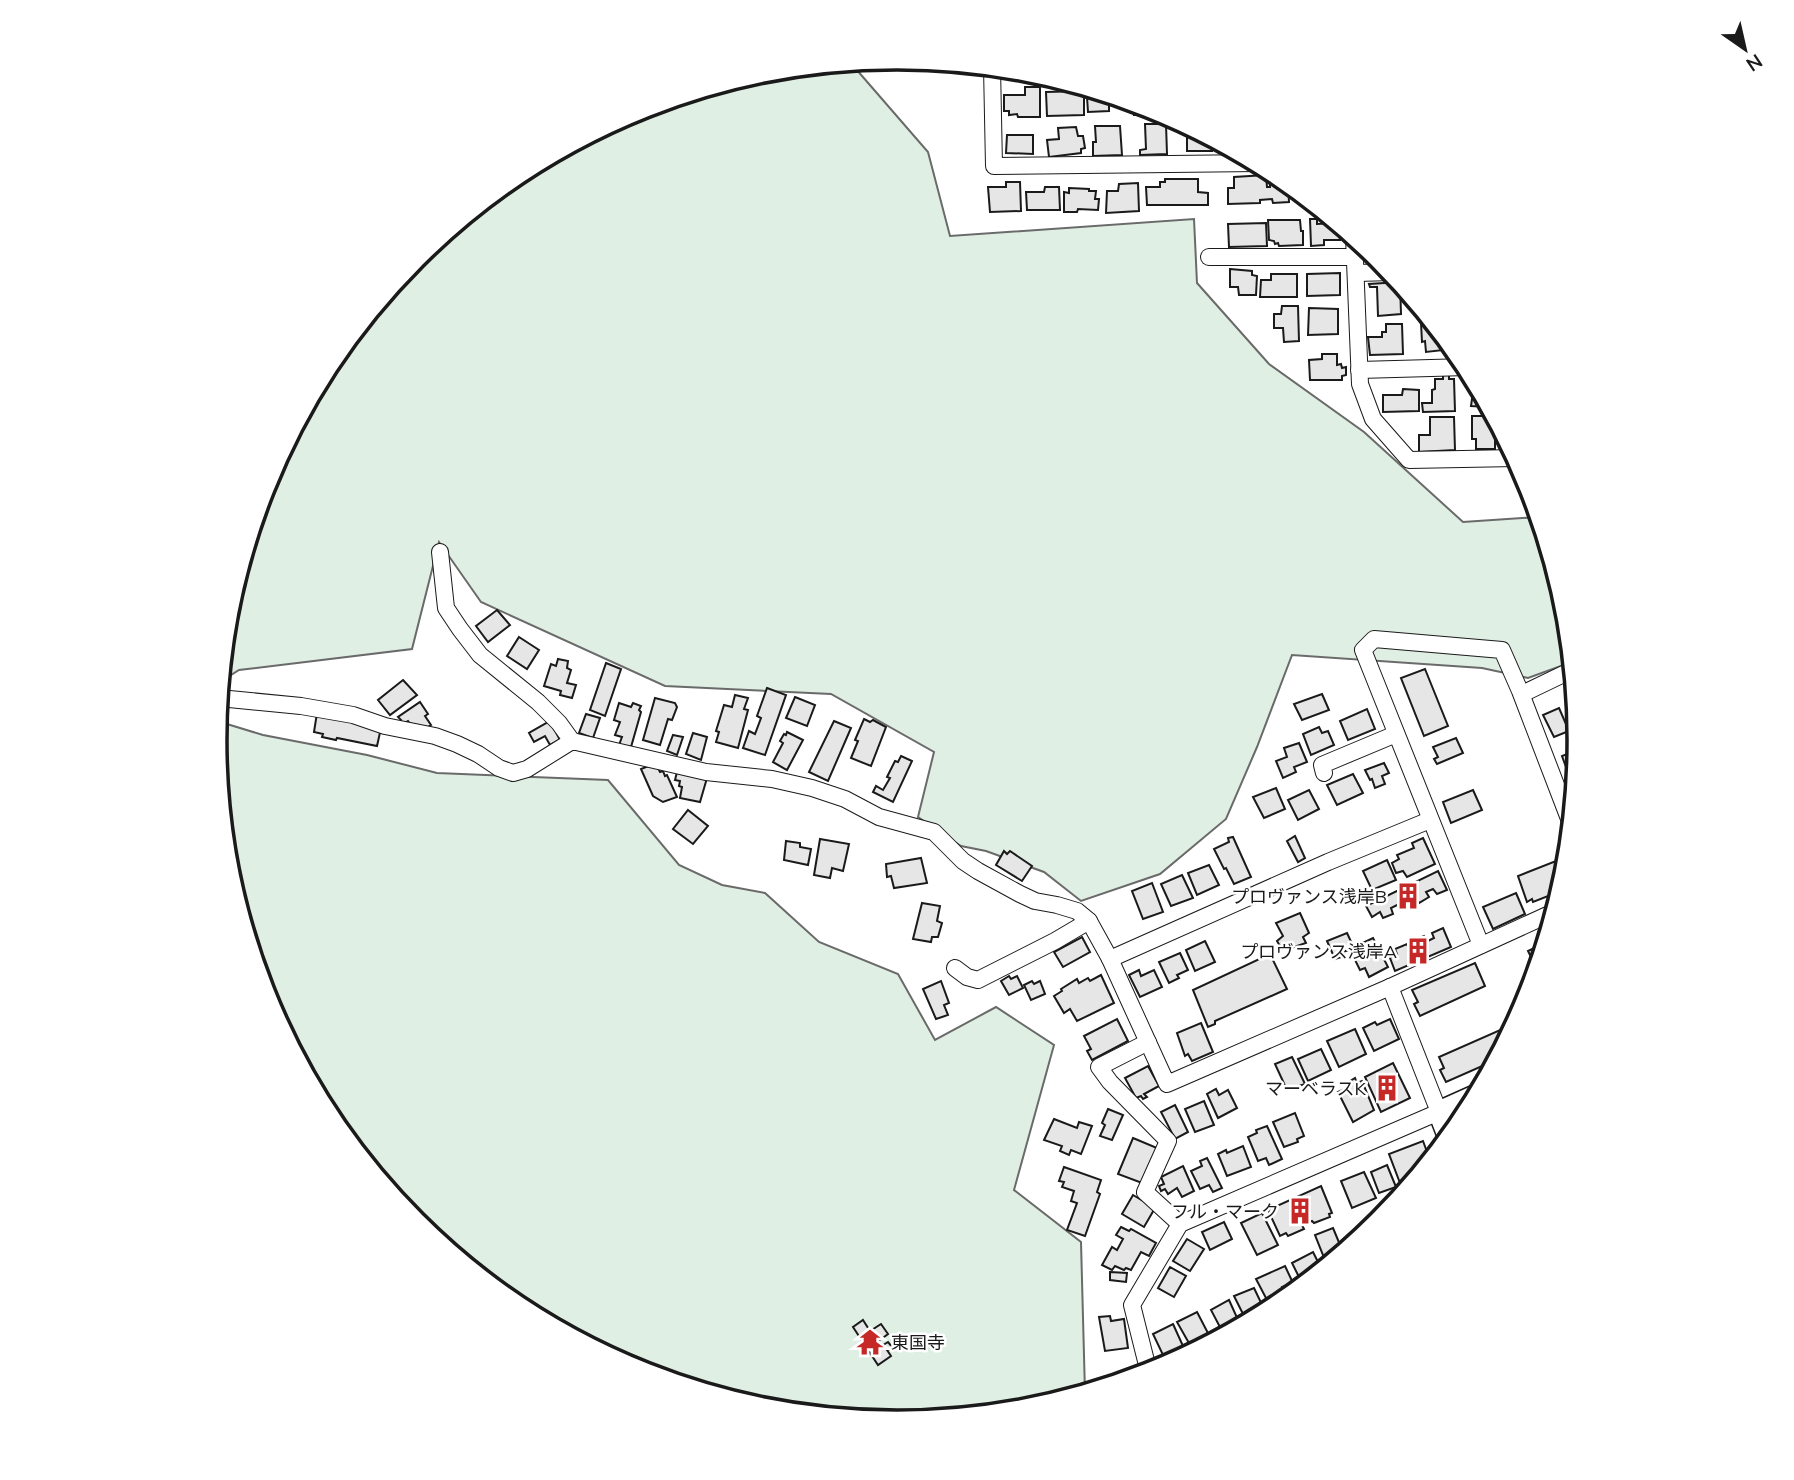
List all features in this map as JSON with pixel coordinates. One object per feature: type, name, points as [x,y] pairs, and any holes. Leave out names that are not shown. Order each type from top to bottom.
[{"type":"street","points":[[992,77],[994,166],[1237,163]]},
{"type":"street","points":[[1355,251],[1360,384],[1373,419],[1409,460],[1504,458]]},
{"type":"street","points":[[1209,257],[1356,265],[1373,268]]},
{"type":"street","points":[[1359,370],[1453,367]]},
{"type":"street","points":[[440,552],[446,608],[460,629],[480,654],[538,702],[572,741],[706,772],[772,779],[845,799],[879,817],[933,832],[963,861],[1020,894],[1035,901],[1077,911],[1089,921],[1111,959],[1167,1084],[1543,917]]},
{"type":"street","points":[[1481,944],[1363,650],[1374,639],[1502,650],[1565,789]]},
{"type":"street","points":[[1522,695],[1563,674]]},
{"type":"street","points":[[228,699],[301,706],[353,715],[384,726],[435,736],[457,744],[513,773],[527,769],[572,741]]},
{"type":"street","points":[[1324,773],[1322,765],[1396,734]]},
{"type":"street","points":[[1111,959],[1328,862],[1430,820]]},
{"type":"street","points":[[955,968],[967,977],[978,980],[1089,921]]},
{"type":"street","points":[[1390,987],[1444,1126]]},
{"type":"street","points":[[1148,1042],[1099,1067],[1110,1082],[1168,1141],[1145,1192],[1180,1224]]},
{"type":"street","points":[[1147,1361],[1132,1305],[1180,1224],[1460,1103]]},
{"type":"green space","points":[[858,71],[928,152],[950,236],[1194,219],[1197,283],[1269,364],[1364,432],[1463,522],[1528,518],[1554,609],[1562,665],[1528,678],[1482,668],[1292,655],[1226,819],[1160,874],[1081,901],[1044,872],[986,851],[961,846],[918,817],[934,752],[831,694],[665,686],[481,602],[439,542],[412,649],[239,670],[230,675],[240,609],[250,567],[278,484],[296,444],[317,405],[365,332],[423,266],[489,208],[525,183],[601,139],[641,121],[724,93],[766,83]]},
{"type":"green space","points":[[227,724],[263,735],[367,755],[437,773],[608,780],[679,865],[722,885],[765,893],[819,942],[898,974],[935,1040],[996,1007],[1054,1045],[1014,1190],[1081,1242],[1085,1382],[1028,1397],[984,1404],[941,1409],[853,1409],[766,1397],[724,1387],[641,1359],[562,1320],[489,1272],[423,1214],[365,1148],[317,1075],[278,996],[250,913],[233,827],[228,784]]},
{"type":"building","points":[[1025,87],[1040,87],[1040,117],[1018,117],[1017,114],[1009,115],[1009,111],[1004,111],[1004,95],[1025,95]]},
{"type":"building","points":[[1046,92],[1064,92],[1084,97],[1084,115],[1047,116]]},
{"type":"building","points":[[1087,98],[1109,105],[1109,111],[1088,112]]},
{"type":"building","points":[[1145,124],[1166,127],[1167,154],[1140,155],[1140,150],[1146,149]]},
{"type":"building","points":[[1095,126],[1120,126],[1122,155],[1093,156]]},
{"type":"building","points":[[1076,127],[1078,136],[1083,136],[1085,148],[1081,149],[1081,153],[1049,157],[1047,140],[1059,139],[1058,128]]},
{"type":"building","points":[[1007,135],[1033,135],[1033,154],[1006,153]]},
{"type":"building","points":[[1187,136],[1212,149],[1212,151],[1187,151]]},
{"type":"building","points":[[1257,176],[1270,187],[1270,184],[1289,197],[1289,202],[1273,203],[1272,199],[1260,200],[1260,203],[1228,204],[1228,188],[1234,188],[1234,177]]},
{"type":"building","points":[[1165,179],[1198,179],[1198,192],[1208,193],[1208,205],[1147,205],[1146,187],[1160,187],[1160,182],[1165,182]]},
{"type":"building","points":[[1006,182],[1020,182],[1021,211],[990,212],[988,187],[1006,187]]},
{"type":"building","points":[[1138,183],[1139,211],[1106,213],[1107,191],[1118,191],[1119,184]]},
{"type":"building","points":[[1045,187],[1059,187],[1060,210],[1027,210],[1026,192],[1044,192]]},
{"type":"building","points":[[1069,188],[1096,191],[1095,199],[1099,199],[1098,210],[1078,209],[1077,212],[1064,212],[1064,192],[1069,193]]},
{"type":"building","points":[[1310,219],[1317,219],[1317,224],[1324,224],[1340,237],[1340,240],[1324,240],[1324,245],[1311,246]]},
{"type":"building","points":[[1268,220],[1300,220],[1303,245],[1279,246],[1269,240]]},
{"type":"building","points":[[1266,223],[1267,246],[1229,247],[1228,224]]},
{"type":"building","points":[[1230,269],[1252,271],[1252,275],[1257,276],[1256,295],[1239,295],[1238,287],[1230,287]]},
{"type":"building","points":[[1340,273],[1340,295],[1307,296],[1307,274]]},
{"type":"building","points":[[1271,274],[1297,274],[1297,297],[1260,297],[1261,280],[1271,280]]},
{"type":"building","points":[[1387,283],[1400,297],[1401,314],[1378,316],[1377,287],[1370,287],[1369,284]]},
{"type":"building","points":[[1282,306],[1298,306],[1299,341],[1284,342],[1283,328],[1274,328],[1274,314],[1281,314]]},
{"type":"building","points":[[1309,308],[1338,309],[1338,334],[1308,335]]},
{"type":"building","points":[[1421,323],[1442,350],[1426,352],[1425,341],[1422,342]]},
{"type":"building","points":[[1386,324],[1402,324],[1403,354],[1370,355],[1368,337],[1382,337],[1382,332],[1386,332]]},
{"type":"building","points":[[1322,354],[1337,354],[1337,365],[1346,367],[1346,375],[1342,376],[1342,380],[1310,380],[1309,360],[1322,359]]},
{"type":"building","points":[[1443,375],[1454,379],[1455,411],[1423,412],[1422,403],[1432,403],[1435,379],[1443,379]]},
{"type":"building","points":[[1403,389],[1419,390],[1419,411],[1383,412],[1383,395],[1402,395]]},
{"type":"building","points":[[1472,416],[1483,416],[1495,438],[1495,449],[1476,449],[1476,439],[1472,439]]},
{"type":"building","points":[[1430,417],[1454,417],[1455,450],[1419,452],[1419,435],[1430,435]]},
{"type":"building","points":[[497,610],[510,625],[488,642],[476,626]]},
{"type":"building","points":[[519,637],[539,650],[527,669],[507,656]]},
{"type":"building","points":[[558,659],[568,661],[567,668],[571,670],[567,683],[576,685],[572,698],[560,695],[561,691],[544,686],[551,664],[556,666]]},
{"type":"building","points":[[606,663],[621,669],[605,716],[590,710]]},
{"type":"building","points":[[1425,669],[1448,726],[1424,736],[1401,678]]},
{"type":"building","points":[[403,680],[417,695],[390,715],[378,700]]},
{"type":"building","points":[[767,688],[786,695],[765,755],[743,748],[749,731],[755,734],[761,718],[757,716]]},
{"type":"building","points":[[1322,694],[1329,710],[1302,720],[1294,704]]},
{"type":"building","points":[[735,695],[748,698],[744,709],[748,710],[738,748],[716,742],[719,732],[716,731],[724,705],[732,707]]},
{"type":"building","points":[[795,697],[815,705],[807,726],[786,718]]},
{"type":"building","points":[[655,698],[675,703],[677,707],[672,720],[668,719],[660,745],[643,740]]},
{"type":"building","points":[[420,702],[431,725],[423,730],[414,729],[408,721],[401,725],[398,717]]},
{"type":"building","points":[[619,703],[631,707],[633,703],[641,706],[631,747],[619,745],[622,737],[615,735],[620,722],[614,720]]},
{"type":"building","points":[[1559,708],[1567,732],[1554,737],[1543,715]]},
{"type":"building","points":[[1367,709],[1375,729],[1348,740],[1340,721]]},
{"type":"building","points":[[317,713],[381,728],[377,746],[322,737],[323,734],[314,732]]},
{"type":"building","points":[[586,714],[600,718],[593,738],[579,733]]},
{"type":"building","points":[[864,719],[870,722],[873,720],[886,727],[871,766],[851,758]]},
{"type":"building","points":[[550,721],[560,740],[550,745],[545,736],[534,742],[529,733]]},
{"type":"building","points":[[834,721],[851,728],[828,781],[809,772]]},
{"type":"building","points":[[1319,727],[1322,733],[1328,731],[1334,745],[1311,755],[1303,734]]},
{"type":"building","points":[[787,732],[803,740],[787,770],[773,762],[783,743],[780,741]]},
{"type":"building","points":[[693,733],[707,737],[701,760],[686,754]]},
{"type":"building","points":[[673,735],[683,737],[677,755],[667,751]]},
{"type":"building","points":[[1456,738],[1463,753],[1437,764],[1434,759],[1438,757],[1433,747]]},
{"type":"building","points":[[1299,743],[1307,762],[1294,767],[1296,772],[1283,778],[1276,761],[1287,757],[1284,748]]},
{"type":"building","points":[[1567,754],[1566,767],[1562,756]]},
{"type":"building","points":[[901,756],[912,761],[893,802],[873,792],[876,786],[883,790],[895,761],[898,762]]},
{"type":"building","points":[[1384,763],[1389,773],[1382,776],[1385,784],[1375,788],[1365,770]]},
{"type":"building","points":[[657,766],[660,772],[663,771],[665,776],[667,775],[677,797],[663,802],[653,796],[641,769]]},
{"type":"building","points":[[677,772],[707,778],[700,802],[680,798],[682,787],[679,786],[680,781],[675,780]]},
{"type":"building","points":[[1353,774],[1363,793],[1337,805],[1327,785]]},
{"type":"building","points":[[1276,788],[1285,809],[1264,818],[1253,797]]},
{"type":"building","points":[[1309,790],[1319,809],[1298,820],[1288,800]]},
{"type":"building","points":[[1473,790],[1482,810],[1451,823],[1443,802]]},
{"type":"building","points":[[688,810],[708,826],[693,844],[673,829]]},
{"type":"building","points":[[1295,836],[1305,858],[1298,862],[1287,841]]},
{"type":"building","points":[[1233,837],[1251,877],[1234,884],[1214,849]]},
{"type":"building","points":[[1423,838],[1435,864],[1407,877],[1403,871],[1396,873],[1392,863],[1399,859],[1397,855],[1414,848],[1412,843]]},
{"type":"building","points":[[820,839],[849,844],[843,871],[832,868],[830,878],[814,875]]},
{"type":"building","points":[[786,841],[800,843],[800,847],[811,849],[808,865],[784,860]]},
{"type":"building","points":[[1004,851],[1007,854],[1010,851],[1032,866],[1022,881],[996,865]]},
{"type":"building","points":[[921,858],[927,883],[894,888],[891,876],[887,877],[886,864]]},
{"type":"building","points":[[1387,860],[1396,880],[1372,890],[1363,871]]},
{"type":"building","points":[[1556,861],[1548,896],[1527,902],[1518,876]]},
{"type":"building","points":[[1209,865],[1219,885],[1197,895],[1188,873]]},
{"type":"building","name":"プロヴァンス浅岸B","points":[[1438,871],[1447,890],[1437,894],[1433,889],[1426,892],[1429,897],[1419,903],[1416,897],[1408,901],[1409,905],[1401,910],[1397,905],[1391,908],[1393,914],[1383,918],[1380,912],[1372,917],[1366,906]]},
{"type":"building","points":[[1182,875],[1193,898],[1171,906],[1161,884]]},
{"type":"building","points":[[1152,883],[1163,912],[1143,919],[1132,891]]},
{"type":"building","points":[[1516,893],[1525,914],[1493,929],[1483,907]]},
{"type":"building","points":[[922,903],[940,906],[937,921],[942,923],[938,937],[932,937],[931,942],[913,939]]},
{"type":"building","points":[[1300,913],[1309,933],[1303,937],[1306,943],[1288,949],[1286,944],[1280,946],[1277,941],[1283,936],[1276,923]]},
{"type":"building","name":"プロヴァンス浅岸A","points":[[1443,928],[1451,947],[1395,971],[1390,958],[1397,954],[1395,949],[1407,944],[1409,949],[1416,945],[1414,940],[1424,936],[1428,941],[1434,938],[1432,933]]},
{"type":"building","points":[[1347,933],[1354,948],[1335,959],[1327,941]]},
{"type":"building","points":[[1082,937],[1090,952],[1063,967],[1054,952]]},
{"type":"building","points":[[1373,938],[1388,967],[1369,977],[1365,968],[1360,970],[1355,960],[1360,957],[1356,946]]},
{"type":"building","points":[[1205,941],[1215,962],[1195,971],[1186,950]]},
{"type":"building","points":[[1180,953],[1188,970],[1169,983],[1159,962]]},
{"type":"building","points":[[1270,954],[1287,989],[1215,1021],[1215,1024],[1208,1027],[1193,990]]},
{"type":"building","points":[[1475,963],[1485,986],[1420,1016],[1414,1004],[1418,1002],[1412,990]]},
{"type":"building","points":[[1139,970],[1141,976],[1154,970],[1162,987],[1140,997],[1129,975]]},
{"type":"building","points":[[1101,975],[1114,1003],[1077,1021],[1070,1009],[1064,1013],[1054,996],[1077,979],[1079,983]]},
{"type":"building","points":[[1009,976],[1011,979],[1017,976],[1023,988],[1009,995],[1001,981]]},
{"type":"building","points":[[941,981],[949,1003],[944,1005],[948,1015],[936,1019],[923,989]]},
{"type":"building","points":[[1032,981],[1034,984],[1040,981],[1045,994],[1031,1000],[1024,985]]},
{"type":"building","points":[[1117,1019],[1128,1041],[1092,1060],[1087,1051],[1091,1049],[1084,1036]]},
{"type":"building","points":[[1390,1019],[1399,1039],[1374,1051],[1363,1028]]},
{"type":"building","points":[[1201,1023],[1213,1052],[1192,1061],[1188,1054],[1185,1056],[1177,1033]]},
{"type":"building","points":[[1355,1029],[1366,1054],[1339,1067],[1327,1041]]},
{"type":"building","points":[[1501,1030],[1482,1066],[1446,1082],[1440,1070],[1444,1068],[1439,1057]]},
{"type":"building","points":[[1321,1049],[1331,1070],[1308,1081],[1298,1059]]},
{"type":"building","points":[[1292,1057],[1305,1084],[1287,1090],[1275,1064]]},
{"type":"building","name":"マーベラスK","points":[[1393,1063],[1410,1098],[1381,1112],[1365,1077]]},
{"type":"building","points":[[1148,1066],[1159,1086],[1144,1094],[1147,1097],[1136,1098],[1125,1078]]},
{"type":"building","points":[[1355,1078],[1357,1083],[1362,1081],[1374,1110],[1353,1122],[1338,1092],[1349,1087],[1347,1083]]},
{"type":"building","points":[[1216,1089],[1219,1095],[1228,1090],[1237,1108],[1218,1118],[1207,1094]]},
{"type":"building","points":[[1204,1101],[1214,1125],[1195,1132],[1185,1109]]},
{"type":"building","points":[[1175,1105],[1188,1132],[1175,1139],[1161,1112]]},
{"type":"building","points":[[1108,1109],[1123,1115],[1112,1140],[1100,1136]]},
{"type":"building","points":[[1295,1113],[1304,1136],[1297,1139],[1298,1142],[1284,1147],[1273,1122]]},
{"type":"building","points":[[1054,1119],[1077,1128],[1079,1122],[1092,1126],[1081,1154],[1071,1150],[1069,1155],[1060,1151],[1062,1146],[1044,1140]]},
{"type":"building","points":[[1267,1126],[1282,1159],[1269,1165],[1266,1158],[1258,1161],[1248,1137]]},
{"type":"building","points":[[1133,1138],[1157,1148],[1142,1183],[1118,1174]]},
{"type":"building","points":[[1423,1141],[1427,1151],[1400,1183],[1389,1154]]},
{"type":"building","points":[[1243,1146],[1251,1167],[1227,1176],[1218,1154]]},
{"type":"building","points":[[1207,1158],[1222,1188],[1213,1192],[1209,1185],[1200,1189],[1191,1171],[1202,1166],[1200,1161]]},
{"type":"building","points":[[1387,1165],[1396,1187],[1379,1193],[1371,1172]]},
{"type":"building","points":[[1183,1166],[1194,1191],[1182,1197],[1177,1188],[1168,1194],[1165,1189],[1161,1191],[1159,1186],[1164,1184],[1161,1177]]},
{"type":"building","points":[[1064,1167],[1101,1180],[1097,1192],[1100,1194],[1085,1236],[1067,1230],[1077,1203],[1071,1201],[1074,1191],[1062,1187],[1064,1182],[1059,1181]]},
{"type":"building","points":[[1364,1172],[1376,1198],[1352,1208],[1341,1181]]},
{"type":"building","name":"フル・マーク","points":[[1321,1186],[1332,1213],[1329,1214],[1330,1217],[1302,1225],[1304,1229],[1288,1236],[1286,1233],[1280,1236],[1268,1210]]},
{"type":"building","points":[[1133,1195],[1155,1208],[1144,1227],[1122,1214]]},
{"type":"building","points":[[1262,1213],[1278,1245],[1257,1255],[1241,1223]]},
{"type":"building","points":[[1224,1222],[1232,1239],[1210,1250],[1202,1232]]},
{"type":"building","points":[[1121,1227],[1129,1231],[1131,1229],[1156,1243],[1149,1256],[1141,1252],[1131,1270],[1115,1266],[1112,1270],[1102,1265],[1112,1247],[1117,1250],[1123,1239],[1116,1235]]},
{"type":"building","points":[[1333,1228],[1339,1244],[1324,1257],[1315,1235]]},
{"type":"building","points":[[1187,1239],[1204,1249],[1190,1271],[1173,1261]]},
{"type":"building","points":[[1313,1252],[1318,1262],[1299,1276],[1292,1263]]},
{"type":"building","points":[[1285,1266],[1292,1281],[1266,1299],[1256,1279]]},
{"type":"building","points":[[1170,1267],[1186,1276],[1174,1297],[1158,1288]]},
{"type":"building","points":[[1110,1272],[1127,1273],[1126,1282],[1110,1280]]},
{"type":"building","points":[[1254,1288],[1261,1302],[1243,1313],[1234,1296]]},
{"type":"building","points":[[1229,1300],[1237,1317],[1220,1327],[1211,1310]]},
{"type":"building","points":[[1197,1312],[1208,1333],[1189,1343],[1177,1322]]},
{"type":"building","points":[[1110,1316],[1111,1321],[1124,1319],[1128,1348],[1105,1351],[1099,1317]]},
{"type":"building","name":"東国寺","points":[[863,1320],[870,1331],[881,1324],[888,1334],[876,1343],[880,1347],[888,1342],[893,1348],[887,1350],[891,1356],[878,1365],[853,1327]]},
{"type":"building","points":[[1173,1324],[1183,1346],[1163,1355],[1153,1334]]},
{"type":"place","name":"プロヴァンス浅岸B","points":[[1408,896]]},
{"type":"place","name":"プロヴァンス浅岸A","points":[[1418,951]]},
{"type":"place","name":"マーベラスK","points":[[1387,1088]]},
{"type":"place","name":"フル・マーク","points":[[1300,1211]]},
{"type":"place","name":"東国寺","points":[[870,1342]]}]
